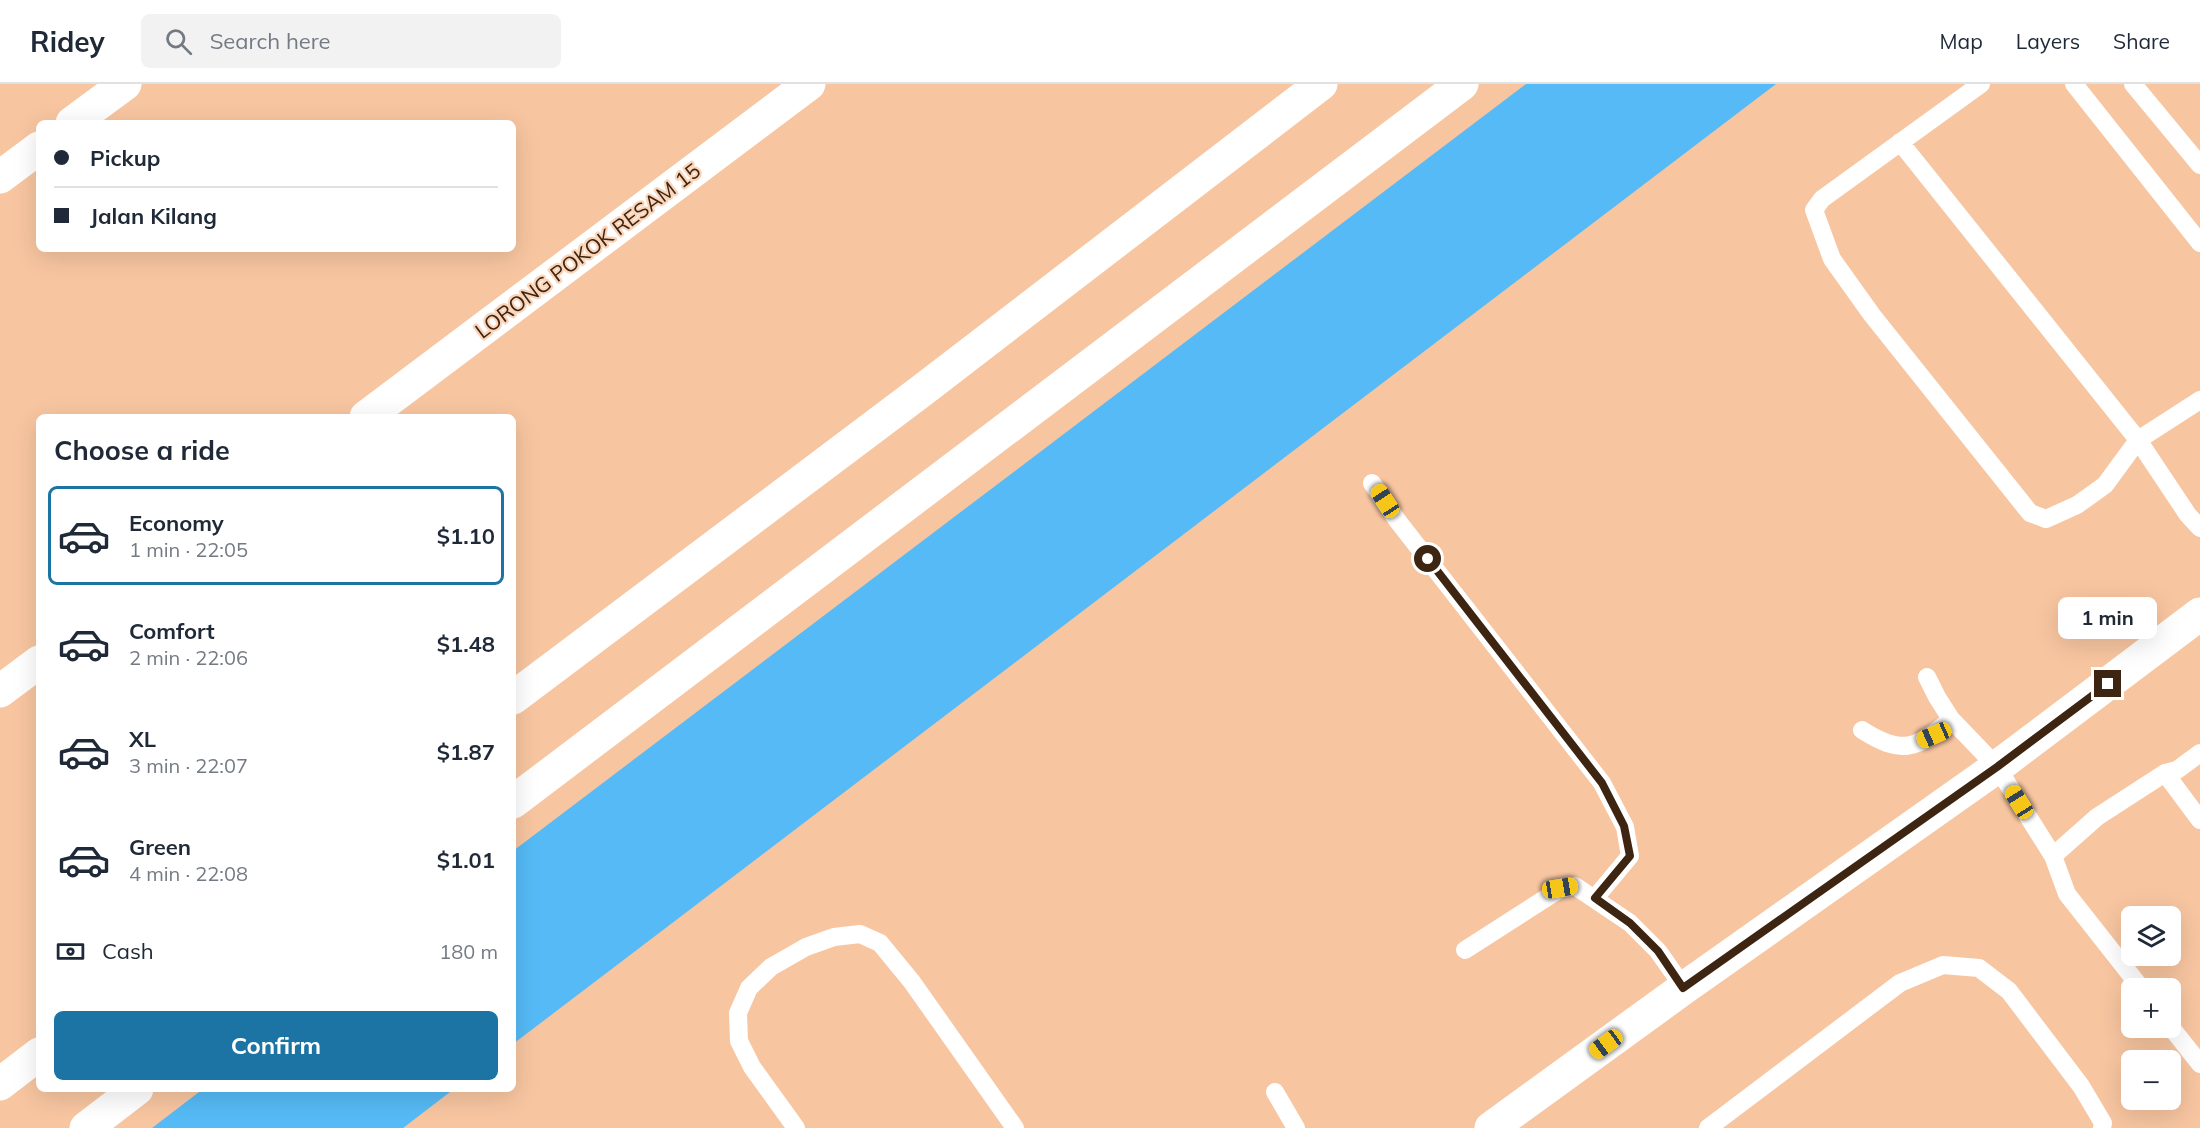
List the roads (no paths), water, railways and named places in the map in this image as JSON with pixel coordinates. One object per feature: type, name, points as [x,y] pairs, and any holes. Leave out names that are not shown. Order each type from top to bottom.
[{"type":"street","points":[[76,120],[125,84]]},
{"type":"street","name":"LORONG POKOK RESAM 15","points":[[370,414],[809,84]]},
{"type":"street","points":[[516,696],[920,392],[1322,84]]},
{"type":"street","points":[[516,800],[1462,84]]},
{"type":"street","points":[[0,177],[36,150]]},
{"type":"street","points":[[1491,1128],[1683,988],[1997,767],[2200,614]]},
{"type":"street","points":[[0,691],[36,664]]},
{"type":"street","points":[[0,1084],[36,1056]]},
{"type":"street","points":[[86,1128],[133,1092]]},
{"type":"lane","points":[[1981,84],[1822,199],[1814,210],[1832,259],[1872,315],[2030,513],[2046,519],[2077,505],[2105,485],[2138,440],[2200,400]]},
{"type":"lane","points":[[2074,84],[2200,243]]},
{"type":"lane","points":[[2133,84],[2200,165]]},
{"type":"lane","points":[[1900,142],[2138,440],[2188,515],[2200,528]]},
{"type":"lane","points":[[1372,483],[1397,520],[1602,783],[1624,826],[1630,856],[1595,898]]},
{"type":"lane","points":[[1927,677],[1950,719],[1997,767],[2053,856],[2067,894],[2133,978]]},
{"type":"lane","points":[[1862,730],[1881,743],[1906,747],[1934,735],[1950,719]]},
{"type":"lane","points":[[2053,856],[2097,817],[2200,753]]},
{"type":"lane","points":[[2165,773],[2200,820]]},
{"type":"lane","points":[[1466,950],[1560,888],[1575,886],[1630,923],[1658,951],[1683,988]]},
{"type":"lane","points":[[796,1128],[752,1067],[739,1041],[738,1013],[749,988],[771,967],[806,947],[834,937],[860,934],[880,943],[912,982],[1015,1128]]},
{"type":"lane","points":[[1708,1128],[1900,983],[1943,965],[1979,968],[2009,991],[2081,1086],[2103,1124],[2102,1128]]},
{"type":"lane","points":[[2179,1038],[2200,1064]]},
{"type":"lane","points":[[1275,1092],[1296,1128]]},
{"type":"water","points":[[1526,84],[1776,84],[516,1042],[516,849]]},
{"type":"water","points":[[199,1092],[450,1092],[403,1128],[152,1128]]}]
